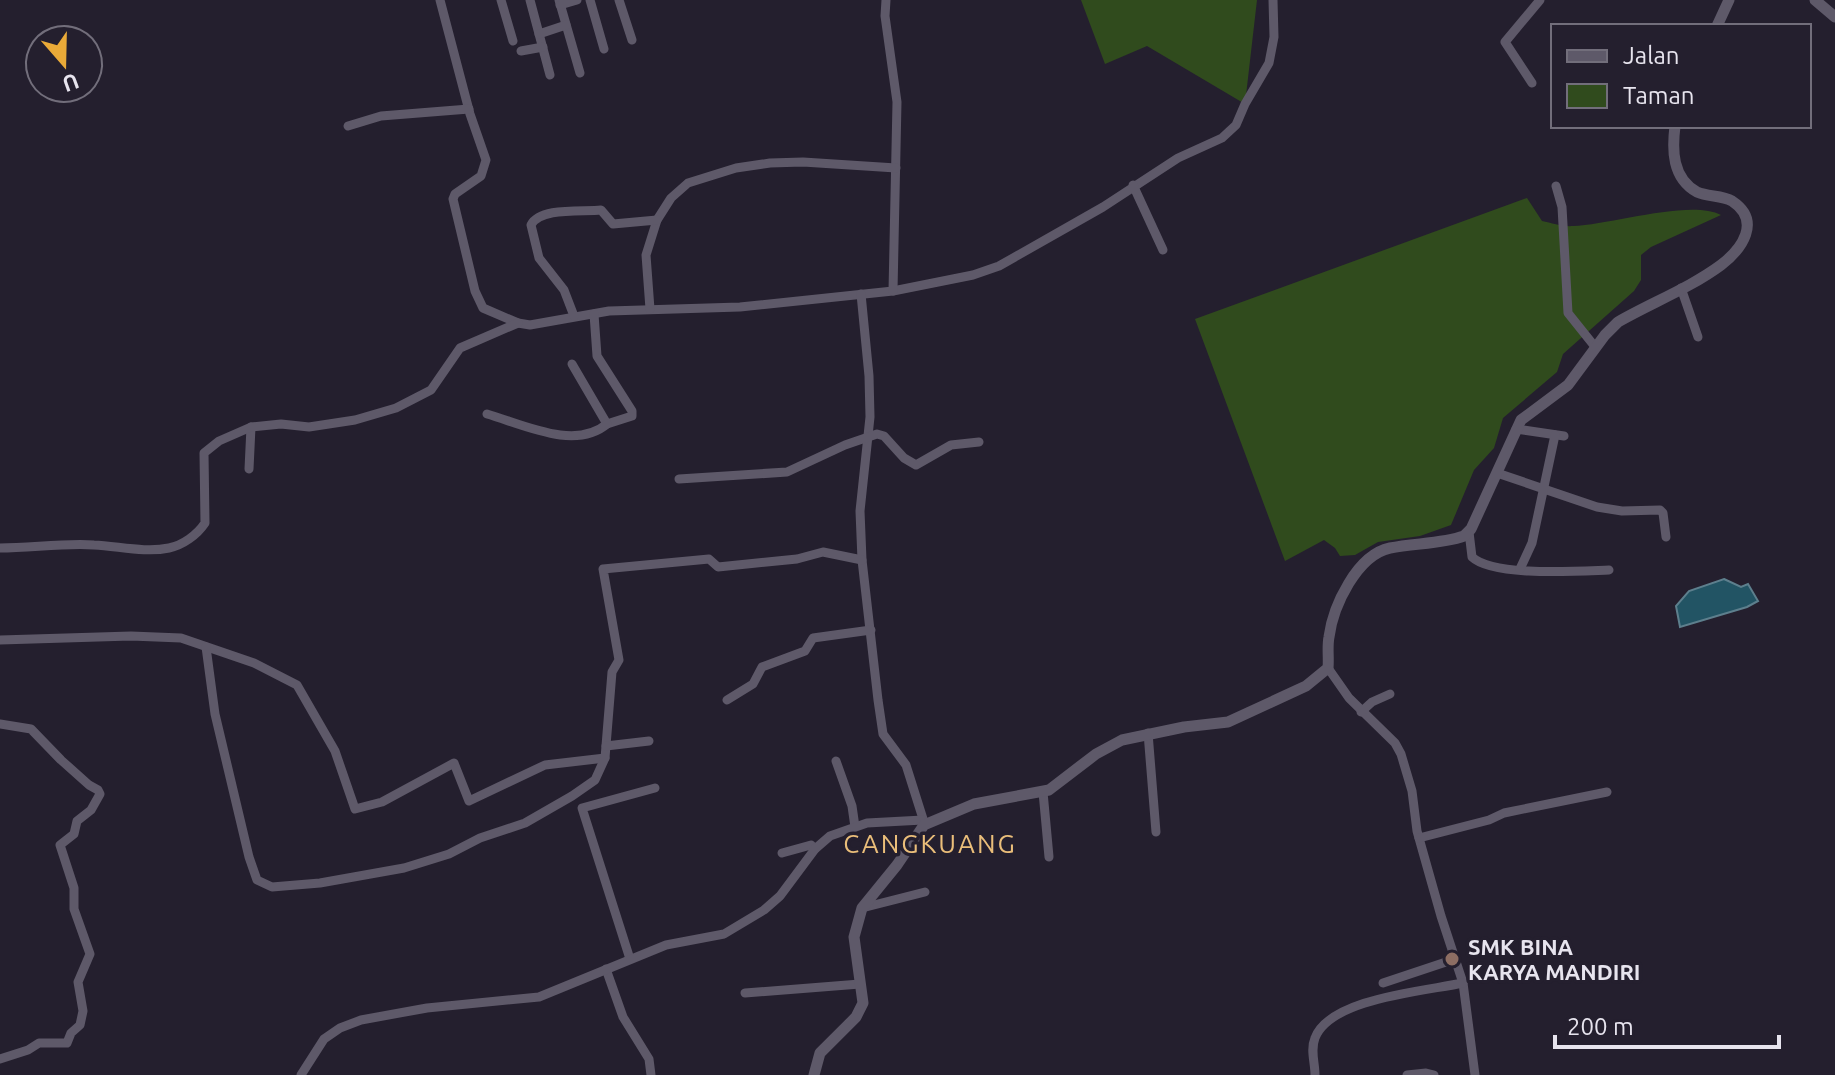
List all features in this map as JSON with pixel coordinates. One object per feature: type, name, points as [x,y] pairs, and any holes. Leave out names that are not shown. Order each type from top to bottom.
[{"type":"street","points":[[440,0],[469,109],[484,148],[486,166],[481,176],[455,194],[453,202],[481,305],[518,323],[530,325],[594,314],[740,307],[893,291],[973,275],[999,266],[1083,219],[1178,158],[1222,138],[1236,125],[1269,63],[1274,37],[1273,0]]},
{"type":"street","points":[[501,0],[513,41]]},
{"type":"street","points":[[530,0],[550,75]]},
{"type":"street","points":[[577,0],[560,2],[580,73]]},
{"type":"street","points":[[590,0],[604,49]]},
{"type":"street","points":[[619,0],[632,40]]},
{"type":"street","points":[[886,0],[885,16],[897,102],[893,291]]},
{"type":"street","points":[[1532,83],[1505,42],[1540,0]]},
{"type":"street","points":[[1718,24],[1729,0]]},
{"type":"street","points":[[1815,0],[1835,17]]},
{"type":"street","points":[[539,34],[566,25]]},
{"type":"street","points":[[521,51],[543,47]]},
{"type":"street","points":[[348,126],[381,116],[469,109]]},
{"type":"street","points":[[1609,570],[1489,567],[1472,557],[1469,532],[1516,429],[1533,410],[1568,385],[1618,322],[1720,266],[1747,236],[1745,213],[1730,200],[1697,192],[1677,170],[1672,150],[1675,128]]},
{"type":"street","points":[[650,309],[646,255],[657,220],[671,198],[688,183],[736,168],[803,162],[896,168]]},
{"type":"street","points":[[1133,185],[1163,250]]},
{"type":"street","points":[[1556,186],[1563,215],[1568,313],[1596,348]]},
{"type":"street","points":[[574,316],[564,290],[539,258],[532,220],[554,212],[601,210],[613,224],[657,220]]},
{"type":"street","points":[[1681,288],[1698,337]]},
{"type":"street","points":[[814,1075],[820,1053],[860,1011],[863,1003],[854,937],[862,908],[897,865],[924,823],[906,765],[883,734],[862,560],[860,511],[870,417],[861,294]]},
{"type":"street","points":[[487,414],[549,432],[575,436],[594,434],[607,424],[629,419],[633,413],[597,356],[594,314]]},
{"type":"street","points":[[0,548],[93,545],[150,549],[179,544],[205,523],[204,453],[219,441],[251,427],[281,424],[309,427],[355,420],[396,408],[431,390],[460,348],[518,323]]},
{"type":"street","points":[[572,364],[607,424]]},
{"type":"street","points":[[249,469],[251,427]]},
{"type":"street","points":[[1516,429],[1559,436],[1543,487],[1532,543],[1520,569]]},
{"type":"street","points":[[679,479],[787,472],[877,434],[884,436],[904,458],[916,465],[951,445],[979,442]]},
{"type":"street","points":[[1497,473],[1608,510],[1660,510],[1666,537]]},
{"type":"street","points":[[1469,532],[1459,538],[1392,548],[1370,556],[1354,576],[1334,616],[1329,636],[1328,668],[1361,712],[1399,749],[1412,791],[1419,838],[1463,983],[1475,1075]]},
{"type":"street","points":[[206,647],[210,693],[257,880],[272,887],[320,883],[404,868],[449,854],[480,838],[525,823],[595,780],[605,758],[612,672],[619,654],[603,569],[709,559],[718,567],[797,559],[823,552],[862,560]]},
{"type":"street","points":[[727,700],[753,684],[762,667],[805,651],[813,638],[871,630]]},
{"type":"street","points":[[0,640],[131,636],[181,638],[254,663],[297,685],[335,751],[355,809],[382,802],[454,763],[469,801],[545,765],[605,758]]},
{"type":"street","points":[[301,1075],[324,1039],[340,1028],[361,1020],[427,1008],[539,997],[666,945],[724,934],[764,910],[780,896],[815,849],[830,836],[868,823],[924,823],[974,804],[1043,792],[1096,754],[1122,740],[1148,733],[1228,722],[1306,686],[1328,668]]},
{"type":"street","points":[[1361,712],[1372,702],[1390,694]]},
{"type":"street","points":[[0,724],[31,729],[100,794],[91,810],[77,821],[74,834],[60,845],[74,888],[74,909],[90,954],[78,982],[83,1011],[80,1025],[71,1033],[67,1043],[39,1043],[0,1059]]},
{"type":"street","points":[[1148,733],[1156,832]]},
{"type":"street","points":[[606,746],[649,741]]},
{"type":"street","points":[[836,761],[852,806],[855,827]]},
{"type":"street","points":[[630,959],[582,808],[655,788]]},
{"type":"street","points":[[1043,792],[1049,857]]},
{"type":"street","points":[[1419,838],[1489,820],[1504,813],[1607,792]]},
{"type":"street","points":[[782,853],[811,845],[815,849]]},
{"type":"street","points":[[862,908],[925,892]]},
{"type":"street","points":[[1383,983],[1455,959]]},
{"type":"street","points":[[606,969],[623,1017],[649,1059],[651,1075]]},
{"type":"street","points":[[1315,1075],[1313,1040],[1327,1021],[1361,1004],[1463,983]]},
{"type":"street","points":[[745,993],[860,984]]},
{"type":"street","points":[[1407,1075],[1434,1075]]},
{"type":"green space","points":[[1081,0],[1257,0],[1245,104],[1147,46],[1105,64]]},
{"type":"green space","points":[[1527,198],[1542,221],[1565,226],[1671,211],[1707,211],[1721,215],[1651,247],[1641,255],[1641,280],[1634,291],[1563,354],[1557,372],[1503,418],[1494,448],[1474,470],[1451,525],[1420,536],[1378,542],[1355,555],[1340,556],[1324,540],[1285,561],[1195,319]]},
{"type":"water","points":[[1724,579],[1741,587],[1748,584],[1758,601],[1680,627],[1676,606],[1689,591]]},
{"type":"place","name":"SMK BINA KARYA MANDIRI","points":[[1452,959]]},
{"type":"district","name":"CANGKUANG","points":[[930,843]]}]
